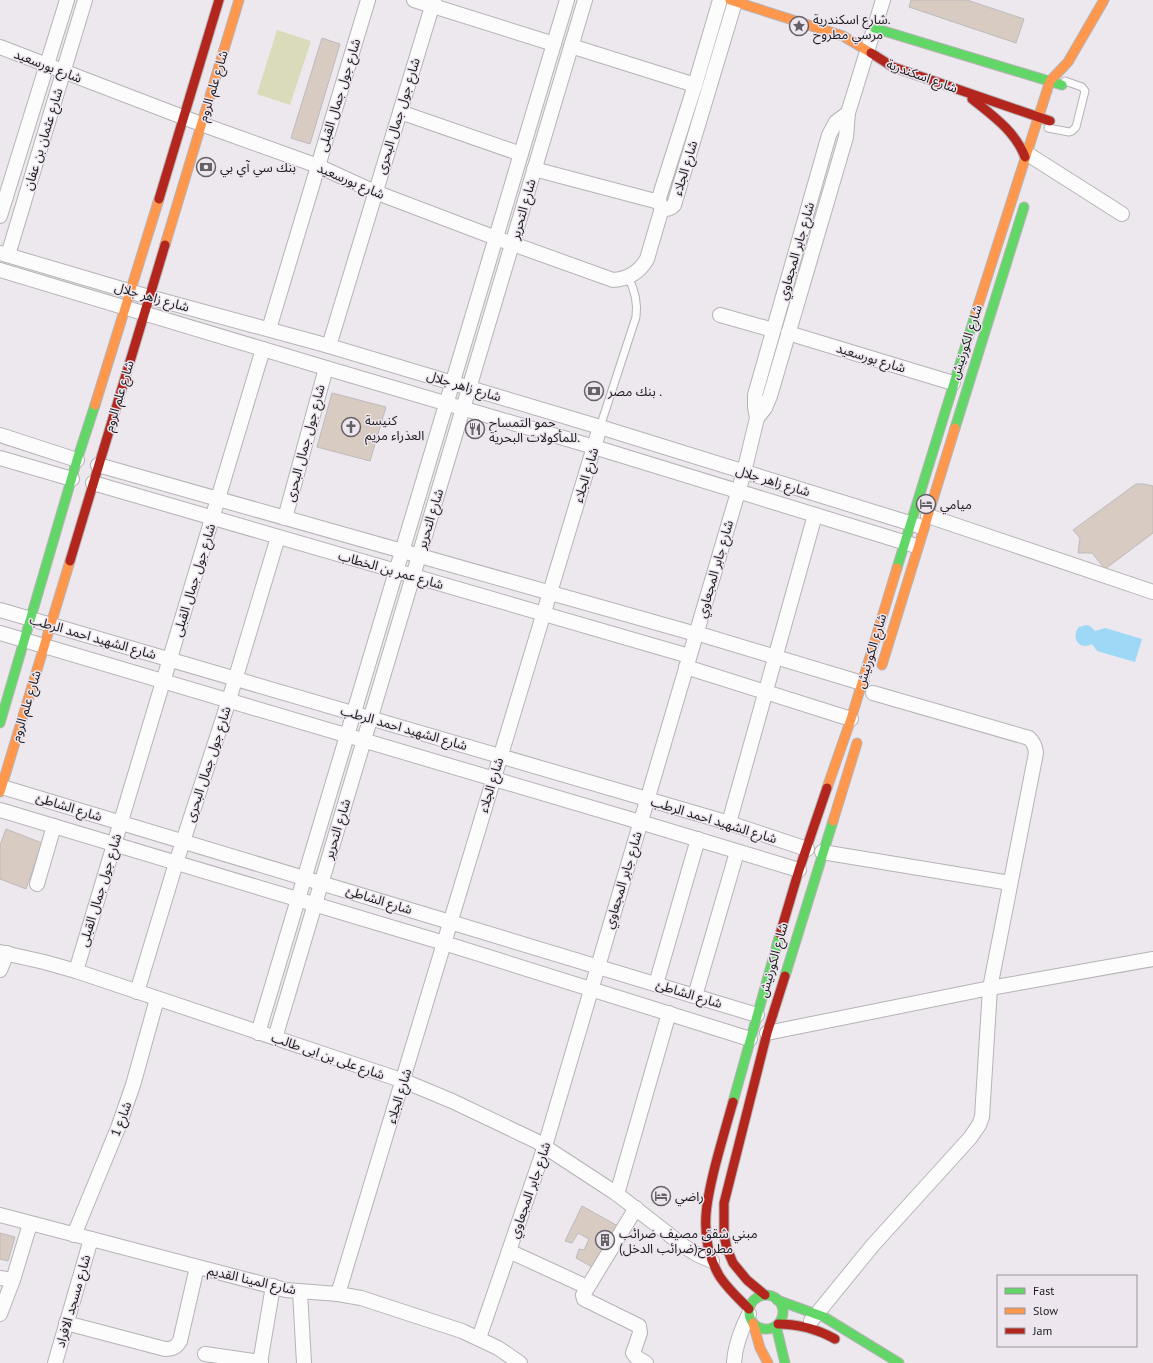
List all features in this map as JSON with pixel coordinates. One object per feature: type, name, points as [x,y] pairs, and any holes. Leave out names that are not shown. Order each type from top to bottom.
[{"type":"street","name":"شارع عثمان بن عفان","points":[[0,216],[67,0]]},
{"type":"street","name":"شارع عثمان بن عفان","points":[[4,254],[85,0]]},
{"type":"street","name":"شارع علم الروم","points":[[0,724],[77,460],[126,308],[220,0]]},
{"type":"street","name":"شارع علم الروم","points":[[1,790],[239,0]]},
{"type":"street","name":"شارع جول جمال القبلى","points":[[269,329],[368,0]]},
{"type":"street","points":[[414,0],[433,3],[554,44]]},
{"type":"street","name":"شارع التحرير","points":[[258,1032],[568,0]]},
{"type":"street","name":"شارع التحرير","points":[[275,1038],[585,0]]},
{"type":"street","name":"شارع الجلاء","points":[[720,0],[660,205],[668,209],[674,206],[694,137],[740,2]]},
{"type":"street","name":"شارع جابر المجعاوي","points":[[757,418],[765,408],[770,396],[846,138],[848,113],[883,0]]},
{"type":"street","name":"شارع الكورنيش","points":[[768,1363],[760,1348],[750,1315],[727,1287],[718,1273],[710,1254],[704,1218],[709,1188],[756,1015],[799,870],[851,719],[870,691],[910,523],[953,383],[1033,159],[1038,117],[1050,81],[1068,62],[1104,0]]},
{"type":"street","name":"شارع اسكندرية","points":[[740,2],[843,36],[879,60],[893,67],[1038,117],[1050,124]]},
{"type":"street","name":"شارع جول جمال البحرى","points":[[329,346],[433,3]]},
{"type":"street","points":[[874,28],[1050,81],[1062,86],[1072,73]]},
{"type":"street","points":[[571,46],[695,85]]},
{"type":"street","name":"شارع بورسعيد","points":[[0,47],[184,118],[318,166],[375,192],[512,244],[613,280],[628,278]]},
{"type":"street","points":[[962,91],[1006,126],[1023,149],[1033,159],[1122,214]]},
{"type":"street","points":[[400,112],[521,154]]},
{"type":"street","name":"شارع جابر المجعاوي","points":[[479,1338],[545,1146],[744,472],[757,418],[755,395],[829,135],[836,122],[848,113]]},
{"type":"street","points":[[680,133],[694,137]]},
{"type":"street","points":[[534,169],[660,205],[646,259],[640,269],[628,278]]},
{"type":"street","name":"شارع الكورنيش","points":[[880,671],[1026,198]]},
{"type":"street","name":"شارع زاهر جلال","points":[[4,254],[149,297],[329,346],[600,427],[910,523],[927,522],[1153,592]]},
{"type":"street","name":"شارع زاهر جلال","points":[[1,272],[594,447],[919,547]]},
{"type":"street","points":[[720,315],[773,330]]},
{"type":"street","name":"شارع بورسعيد","points":[[788,333],[953,383]]},
{"type":"street","name":"شارع جول جمال القبلى","points":[[76,971],[263,349]]},
{"type":"street","name":"شارع جول جمال البحرى","points":[[285,518],[326,368]]},
{"type":"street","name":"شارع الجلاء","points":[[338,1294],[404,1081],[450,922],[600,427]]},
{"type":"street","points":[[0,435],[77,460]]},
{"type":"street","points":[[0,458],[72,479]]},
{"type":"street","name":"شارع عمر بن الخطاب","points":[[98,465],[775,657],[870,691],[1029,738],[1033,742],[1036,752],[1010,883]]},
{"type":"street","name":"شارع عمر بن الخطاب","points":[[93,483],[543,614],[688,662],[766,692],[851,719]]},
{"type":"street","points":[[728,823],[766,692],[814,515]]},
{"type":"street","name":"شارع جول جمال البحرى","points":[[137,992],[176,863],[229,700],[278,537]]},
{"type":"street","name":"شارع الشهيد احمد الرطب","points":[[0,610],[647,799],[728,823],[807,849]]},
{"type":"street","name":"شارع الشهيد احمد الرطب","points":[[0,633],[494,778],[799,870]]},
{"type":"street","name":"شارع الكورنيش","points":[[765,1295],[747,1280],[733,1263],[727,1249],[724,1235],[724,1204],[766,1033],[861,731]]},
{"type":"street","name":"شارع الشاطئ","points":[[1,790],[183,841],[756,1015]]},
{"type":"street","name":"شارع الشاطئ","points":[[0,810],[444,943],[750,1039]]},
{"type":"street","points":[[37,884],[54,826]]},
{"type":"street","points":[[656,984],[698,840]]},
{"type":"street","points":[[695,996],[737,852]]},
{"type":"street","points":[[802,1325],[816,1314],[873,1245],[970,1138],[979,1125],[982,1117],[990,988],[1010,883],[822,852]]},
{"type":"street","points":[[0,970],[3,952]]},
{"type":"street","name":"شارع على بن ابى طالب","points":[[3,952],[76,971],[404,1081],[459,1104],[545,1146],[636,1208],[674,1237],[733,1263]]},
{"type":"street","points":[[766,1033],[990,988],[1153,959]]},
{"type":"street","name":"شارع 1","points":[[74,1235],[115,1135],[133,1085],[157,999]]},
{"type":"street","points":[[616,1194],[670,1013]]},
{"type":"street","points":[[636,1208],[583,1295],[584,1299],[639,1326],[640,1333],[633,1353],[636,1357],[646,1363]]},
{"type":"street","name":"شارع المينا القديم","points":[[0,1215],[273,1286],[300,1292],[338,1294],[361,1298],[462,1331],[498,1348],[520,1363]]},
{"type":"street","points":[[704,1218],[723,1220]]},
{"type":"street","points":[[0,1314],[6,1279],[30,1224]]},
{"type":"street","points":[[710,1254],[718,1248],[724,1235]]},
{"type":"street","name":"شارع مسجد الافراد","points":[[55,1363],[91,1239]]},
{"type":"street","points":[[509,1251],[587,1287]]},
{"type":"street","points":[[66,1323],[165,1349],[171,1349],[177,1346],[180,1341],[197,1266]]},
{"type":"street","points":[[205,1354],[260,1363],[273,1286]]},
{"type":"street","points":[[300,1292],[304,1363]]},
{"type":"street","points":[[734,1363],[740,1333],[750,1315],[755,1299],[765,1295],[772,1296],[777,1300],[781,1305],[783,1312],[782,1319],[777,1325]]},
{"type":"street","points":[[777,1300],[816,1314],[830,1321],[899,1363]]},
{"type":"street","points":[[799,1308],[796,1309],[793,1318],[802,1325]]},
{"type":"street","points":[[750,1315],[761,1329],[766,1329],[777,1325],[802,1325],[821,1331],[843,1344]]},
{"type":"street","points":[[777,1325],[785,1363]]},
{"type":"lane","points":[[1050,124],[1069,132],[1076,127],[1085,91],[1082,87],[1062,86]]},
{"type":"lane","name":"شارع الجلاء","points":[[600,427],[636,317],[636,300],[632,285],[628,278]]},
{"type":"green space","points":[[277,30],[311,41],[290,105],[257,94]]},
{"type":"water","points":[[1086,625],[1090,626],[1095,631],[1105,628],[1142,639],[1135,662],[1097,651],[1092,644],[1088,646],[1080,645],[1076,639],[1076,631],[1079,627]]},
{"type":"building","points":[[911,0],[967,0],[1024,19],[1016,43],[909,7]]},
{"type":"building","points":[[322,38],[340,44],[310,144],[291,138]]},
{"type":"building","name":"كنيسة العذراء مريم","points":[[332,393],[386,407],[370,461],[317,447]]},
{"type":"building","points":[[1136,484],[1153,486],[1153,533],[1105,569],[1092,553],[1078,553],[1080,538],[1073,530]]},
{"type":"building","points":[[6,829],[42,843],[26,889],[0,879],[0,845]]},
{"type":"building","name":"مبني شقق مصيف ضرائب مطروح(ضرائب الدخل)","points":[[582,1206],[627,1231],[603,1273],[576,1258],[579,1249],[584,1250],[589,1239],[578,1233],[572,1243],[565,1241]]},
{"type":"building","points":[[0,1233],[15,1237],[8,1261],[0,1259]]},
{"type":"traffic: fast","points":[[874,28],[1062,85]]},
{"type":"traffic: fast","points":[[955,428],[1024,207]]},
{"type":"traffic: fast","points":[[897,568],[976,312]]},
{"type":"traffic: fast","points":[[0,723],[77,460],[95,405]]},
{"type":"traffic: fast","points":[[785,976],[833,821]]},
{"type":"traffic: fast","points":[[733,1102],[780,934]]},
{"type":"traffic: fast","points":[[763,1295],[769,1295],[778,1300],[782,1306],[783,1312],[782,1318],[778,1324],[769,1329],[763,1329],[754,1324],[749,1315],[749,1309],[754,1300],[763,1295]]},
{"type":"traffic: fast","points":[[777,1300],[824,1317],[899,1363]]},
{"type":"traffic: fast","points":[[776,1326],[785,1363]]},
{"type":"traffic: slow","points":[[165,245],[239,0]]},
{"type":"traffic: slow","points":[[730,0],[843,36],[871,53]]},
{"type":"traffic: slow","points":[[976,312],[1050,81],[1068,62],[1104,0]]},
{"type":"traffic: slow","points":[[95,405],[159,199]]},
{"type":"traffic: slow","points":[[882,665],[955,428]]},
{"type":"traffic: slow","points":[[0,792],[70,561]]},
{"type":"traffic: slow","points":[[827,788],[851,719],[897,568]]},
{"type":"traffic: slow","points":[[833,821],[857,743]]},
{"type":"traffic: slow","points":[[753,1323],[760,1348],[768,1363]]},
{"type":"traffic: jam","points":[[159,199],[219,0]]},
{"type":"traffic: jam","points":[[871,53],[893,67],[1050,121]]},
{"type":"traffic: jam","points":[[972,99],[1003,125],[1015,139],[1025,157]]},
{"type":"traffic: jam","points":[[70,561],[165,245]]},
{"type":"traffic: jam","points":[[780,934],[799,870],[827,788]]},
{"type":"traffic: jam","points":[[765,1295],[747,1280],[733,1263],[727,1249],[724,1235],[724,1203],[767,1033],[785,976]]},
{"type":"traffic: jam","points":[[733,1102],[710,1186],[707,1201],[706,1232],[708,1247],[720,1277],[730,1290],[749,1309]]},
{"type":"traffic: jam","points":[[778,1324],[808,1328],[821,1332],[835,1339]]},
{"type":"place","name":"شارع اسكندرية. مرسي مطروح","points":[[799,26]]},
{"type":"place","name":"بنك سي آي بي","points":[[206,167]]},
{"type":"place","name":"بنك مصر .","points":[[594,391]]},
{"type":"place","name":"كنيسة العذراء مريم","points":[[351,427]]},
{"type":"place","name":"حمو التمساح للمأكولات البحرية.","points":[[475,429]]},
{"type":"place","name":"ميامي","points":[[926,504]]},
{"type":"place","name":"راضي","points":[[661,1196]]},
{"type":"place","name":"مبني شقق مصيف ضرائب مطروح(ضرائب الدخل)","points":[[605,1240]]}]
